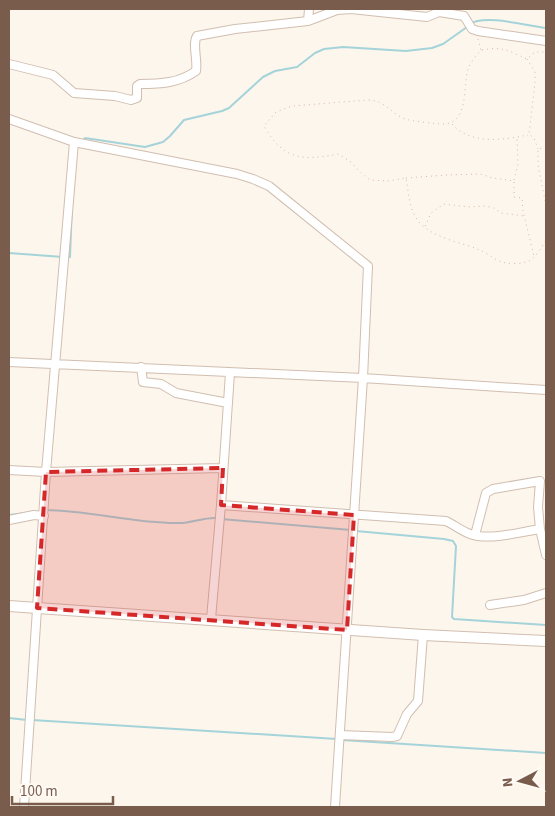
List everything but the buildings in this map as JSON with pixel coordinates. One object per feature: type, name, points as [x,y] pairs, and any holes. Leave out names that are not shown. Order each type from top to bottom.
[{"type":"street","points":[[308,21],[309,9]]},
{"type":"street","points":[[9,64],[53,75],[74,93],[115,96],[131,100],[137,98],[137,86],[140,84],[160,84],[186,78],[196,71],[198,62],[195,39],[197,36],[235,29],[308,21],[337,10],[351,9],[427,17],[439,12],[464,16],[472,29],[478,31],[546,41]]},
{"type":"street","points":[[9,119],[74,142],[237,174],[253,179],[269,186],[368,266],[363,378],[335,807]]},
{"type":"street","points":[[24,807],[46,472],[74,142]]},
{"type":"street","points":[[9,362],[363,378],[546,390]]},
{"type":"street","points":[[141,367],[143,382],[161,384],[176,392],[228,403]]},
{"type":"street","points":[[211,619],[230,373]]},
{"type":"street","points":[[9,470],[46,472],[223,468]]},
{"type":"street","points":[[474,535],[486,493],[493,489],[543,480],[538,507],[540,529],[546,555]]},
{"type":"street","points":[[221,505],[446,521],[474,535],[495,537],[540,529]]},
{"type":"street","points":[[9,520],[34,515],[44,516]]},
{"type":"street","points":[[490,605],[524,600],[546,594]]},
{"type":"street","points":[[9,606],[347,630],[546,641]]},
{"type":"street","points":[[340,734],[397,736],[407,714],[418,701],[424,635]]},
{"type":"path","points":[[478,31],[478,42],[481,50]]},
{"type":"path","points":[[514,181],[480,174],[406,178],[388,181],[370,180],[351,162],[338,154],[311,158],[298,157],[272,141],[264,126],[276,112],[292,106],[368,100],[377,100],[405,119],[443,124],[451,123],[462,112],[468,70],[472,62],[481,50],[497,47],[527,59],[535,72],[529,134]]},
{"type":"path","points":[[527,59],[535,52],[546,52]]},
{"type":"path","points":[[451,123],[459,132],[482,140],[529,134]]},
{"type":"path","points":[[529,134],[534,138],[538,149],[538,165],[546,205]]},
{"type":"path","points":[[517,137],[518,164],[514,181],[514,197],[522,198],[524,216],[534,256]]},
{"type":"path","points":[[538,149],[546,147]]},
{"type":"path","points":[[406,178],[411,208],[419,222],[437,234],[484,252],[501,262],[513,264],[527,262],[546,240]]},
{"type":"path","points":[[424,227],[431,213],[444,204],[469,207],[485,206],[494,208],[501,213],[524,216]]},
{"type":"highlighted area","points":[[223,468],[221,505],[354,515],[347,630],[37,608],[46,472]]},
{"type":"waterway","points":[[470,24],[477,21],[496,20],[546,28]]},
{"type":"waterway","points":[[82,142],[85,138],[145,147],[163,142],[184,120],[229,108],[263,77],[275,71],[297,67],[315,53],[324,49],[343,47],[406,51],[432,48],[443,44],[467,27]]},
{"type":"waterway","points":[[68,257],[70,257],[72,204]]},
{"type":"waterway","points":[[9,253],[63,257]]},
{"type":"waterway","points":[[45,510],[78,512],[162,523],[184,523],[217,518]]},
{"type":"waterway","points":[[9,515],[26,513]]},
{"type":"waterway","points":[[221,519],[351,530]]},
{"type":"waterway","points":[[356,531],[453,541],[456,546],[452,617],[454,619],[546,625]]},
{"type":"waterway","points":[[9,718],[27,720]]},
{"type":"waterway","points":[[32,720],[337,739]]},
{"type":"waterway","points":[[342,740],[546,753]]}]
